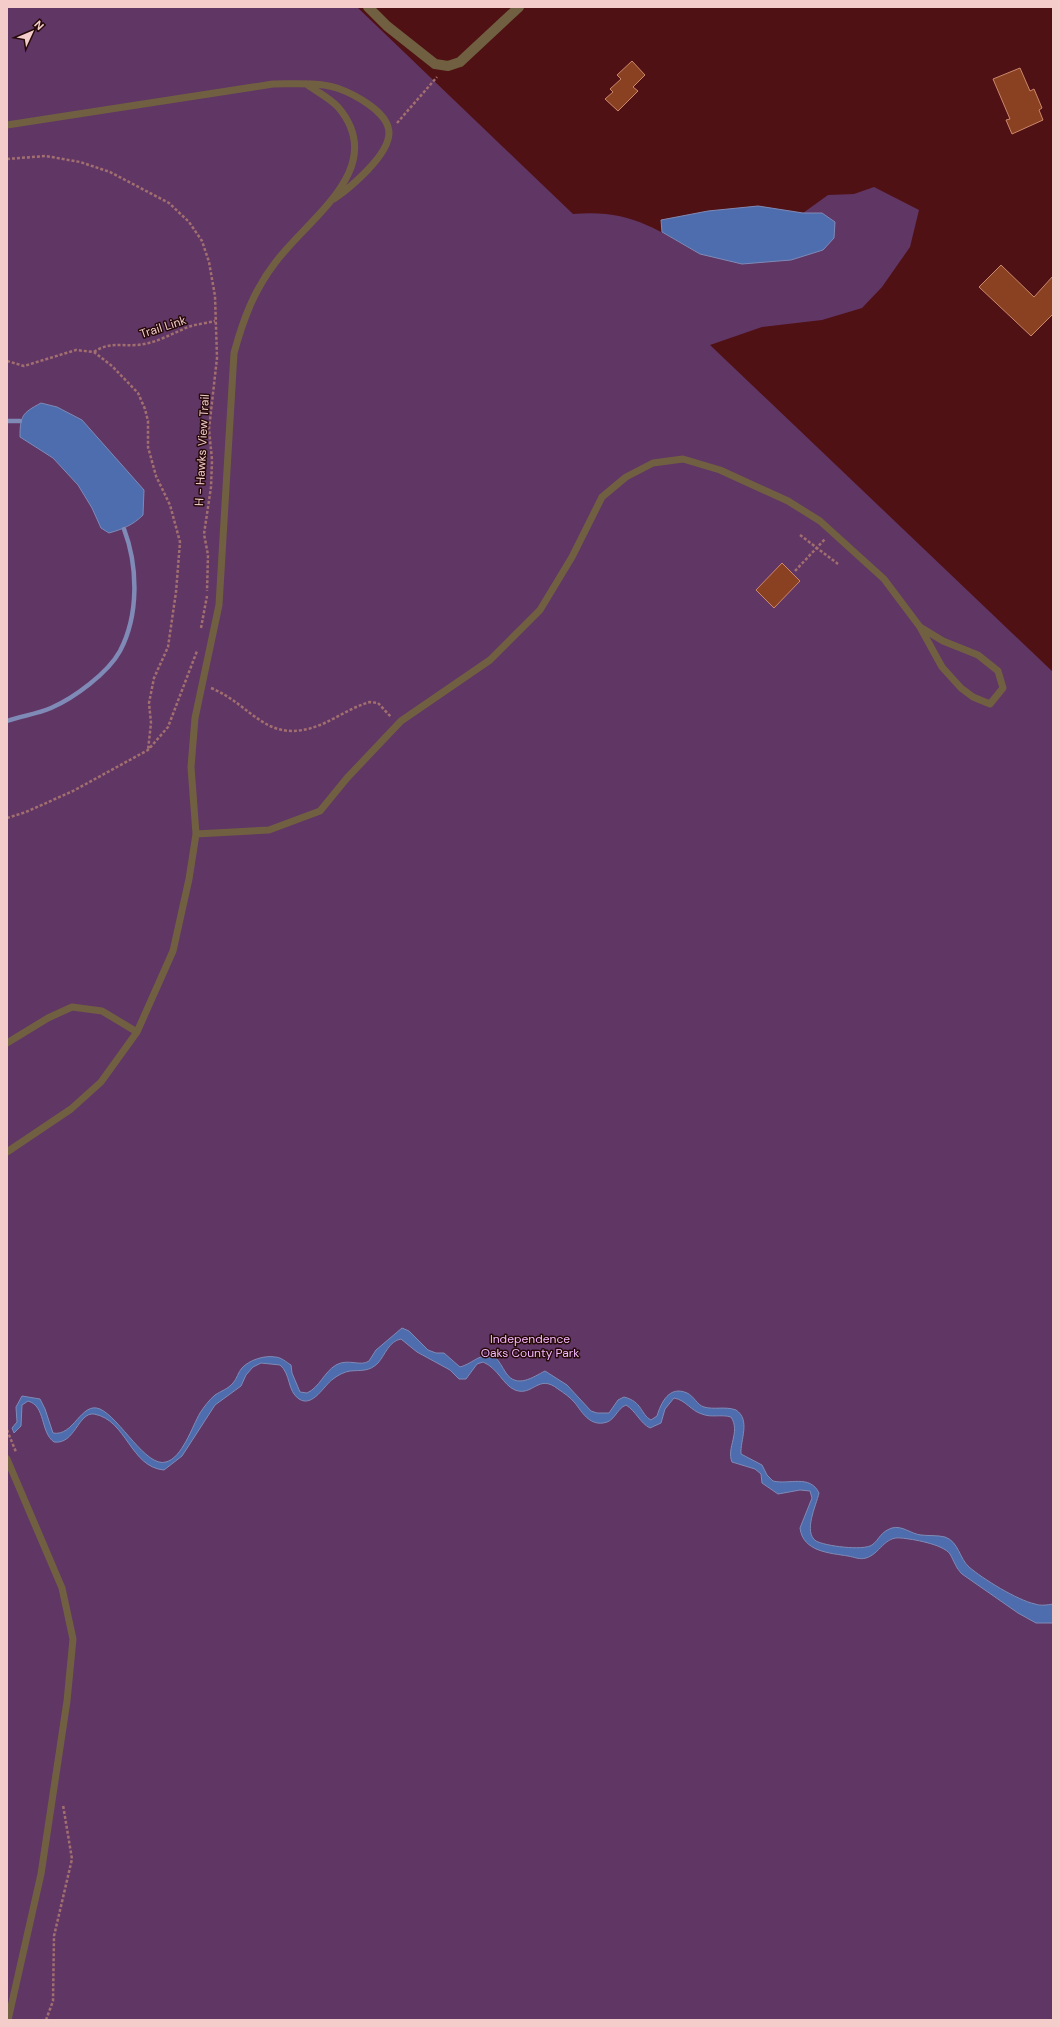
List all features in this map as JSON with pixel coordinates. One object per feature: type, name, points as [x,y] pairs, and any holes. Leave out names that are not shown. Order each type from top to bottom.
[{"type":"street","points":[[368,7],[387,26],[435,64],[448,66],[460,62],[520,7]]},
{"type":"lane","points":[[7,125],[273,84],[306,84],[336,87],[368,102],[386,120],[390,133],[386,147],[350,188],[332,200]]},
{"type":"lane","points":[[7,1152],[71,1109],[101,1082],[137,1032],[173,950],[189,878],[196,834],[190,767],[195,718],[219,605],[234,353],[242,322],[256,290],[275,262],[332,200],[350,169],[354,155],[354,139],[348,122],[337,106],[306,84]]},
{"type":"lane","points":[[196,834],[269,830],[320,811],[347,778],[398,724],[490,660],[540,610],[572,557],[602,497],[626,476],[653,463],[683,459],[720,470],[788,501],[820,521],[884,579],[920,627],[942,667],[961,688],[972,698],[990,704],[1003,688],[998,671],[978,655],[943,641],[920,627]]},
{"type":"lane","points":[[7,1043],[48,1018],[72,1007],[102,1011],[137,1032]]},
{"type":"lane","points":[[7,1459],[62,1588],[73,1639],[68,1701],[40,1874],[8,2020]]},
{"type":"path","points":[[390,133],[448,66]]},
{"type":"path","name":"H - Hawks View Trail","points":[[7,159],[46,156],[80,162],[110,172],[169,203],[189,222],[202,240],[210,262],[215,296],[217,358],[209,429],[212,460],[211,487],[204,534],[208,555],[207,595],[200,634]]},
{"type":"path","name":"Trail Link","points":[[94,352],[102,346],[119,344],[136,345],[157,340],[190,327],[215,321]]},
{"type":"path","points":[[7,362],[24,366],[76,350],[94,352],[112,366],[138,393],[143,404],[148,421],[150,454],[156,476],[170,504],[180,542],[176,592],[168,647],[154,678],[149,703],[151,723],[148,750]]},
{"type":"path","points":[[795,571],[832,531]]},
{"type":"path","points":[[800,535],[838,564]]},
{"type":"path","points":[[7,818],[73,791],[148,750],[168,727],[197,649]]},
{"type":"path","points":[[187,677],[193,680]]},
{"type":"path","points":[[205,685],[216,690],[271,727],[283,732],[299,732],[321,725],[370,702],[378,703],[398,724]]},
{"type":"green space","name":"Independence Oaks County Park","points":[[7,7],[357,7],[573,214],[610,214],[640,222],[669,236],[700,254],[822,213],[803,213],[828,195],[854,194],[874,187],[919,210],[910,247],[882,287],[862,308],[822,320],[762,327],[710,345],[1053,672],[1053,2020],[7,2020]]},
{"type":"water","points":[[758,206],[803,213],[822,213],[835,222],[834,238],[823,250],[791,260],[742,264],[700,254],[662,232],[661,220],[708,211]]},
{"type":"water","points":[[41,403],[57,407],[82,420],[144,490],[143,515],[128,526],[119,530],[109,533],[101,528],[92,508],[78,485],[53,458],[20,437],[23,416]]},
{"type":"water","points":[[402,1328],[409,1331],[428,1350],[436,1353],[444,1353],[460,1367],[481,1357],[490,1356],[495,1357],[510,1378],[515,1380],[525,1380],[545,1371],[567,1385],[591,1411],[597,1413],[609,1413],[618,1400],[624,1397],[635,1402],[651,1420],[657,1416],[667,1397],[675,1391],[681,1391],[689,1394],[704,1407],[728,1408],[736,1410],[743,1419],[744,1425],[741,1454],[762,1465],[767,1475],[773,1481],[805,1482],[815,1487],[819,1493],[810,1525],[812,1537],[816,1541],[827,1545],[844,1547],[867,1547],[875,1543],[885,1532],[896,1527],[917,1534],[945,1537],[950,1539],[956,1546],[969,1567],[991,1583],[1028,1602],[1040,1605],[1053,1604],[1053,1623],[1036,1623],[1018,1613],[962,1574],[950,1554],[941,1547],[912,1540],[895,1538],[886,1542],[871,1556],[862,1559],[826,1552],[812,1547],[802,1536],[800,1528],[812,1498],[810,1491],[800,1490],[778,1494],[762,1483],[761,1474],[755,1469],[732,1462],[731,1451],[735,1428],[731,1417],[712,1416],[698,1413],[682,1401],[674,1398],[665,1409],[661,1423],[650,1428],[643,1423],[633,1410],[626,1405],[607,1422],[598,1423],[586,1417],[571,1399],[551,1385],[545,1383],[526,1391],[515,1390],[507,1384],[493,1368],[483,1362],[477,1364],[466,1379],[459,1379],[450,1370],[417,1352],[401,1339],[390,1345],[381,1360],[375,1366],[368,1369],[346,1372],[339,1375],[318,1395],[309,1401],[304,1401],[295,1396],[286,1373],[280,1365],[261,1363],[253,1367],[246,1375],[241,1386],[215,1405],[182,1456],[164,1470],[153,1467],[143,1461],[114,1425],[105,1418],[94,1414],[84,1418],[67,1439],[61,1442],[54,1442],[47,1432],[38,1408],[28,1401],[22,1405],[21,1426],[14,1433],[12,1428],[17,1422],[16,1407],[22,1396],[40,1399],[53,1433],[60,1433],[67,1430],[82,1414],[88,1410],[93,1408],[100,1409],[108,1414],[150,1458],[158,1462],[166,1462],[177,1455],[182,1448],[200,1413],[209,1401],[236,1380],[245,1365],[257,1359],[277,1357],[291,1365],[292,1373],[300,1392],[307,1393],[315,1387],[328,1371],[336,1365],[345,1362],[366,1363],[369,1361],[376,1350]]},
{"type":"building","points":[[632,61],[645,75],[633,87],[638,91],[618,111],[605,99],[613,92],[610,89],[621,79],[617,75]]},
{"type":"building","points":[[1020,68],[1030,91],[1034,89],[1042,108],[1039,110],[1043,120],[1012,134],[1006,120],[1010,119],[993,79]]},
{"type":"building","points":[[1001,265],[1034,297],[1053,276],[1053,314],[1031,336],[979,287]]},
{"type":"building","points":[[782,563],[800,581],[774,608],[756,590]]},
{"type":"waterway","points":[[7,421],[20,421]]},
{"type":"waterway","points":[[7,721],[46,710],[70,698],[99,676],[115,659],[120,651],[131,622],[134,590],[132,559],[129,543],[124,529]]}]
